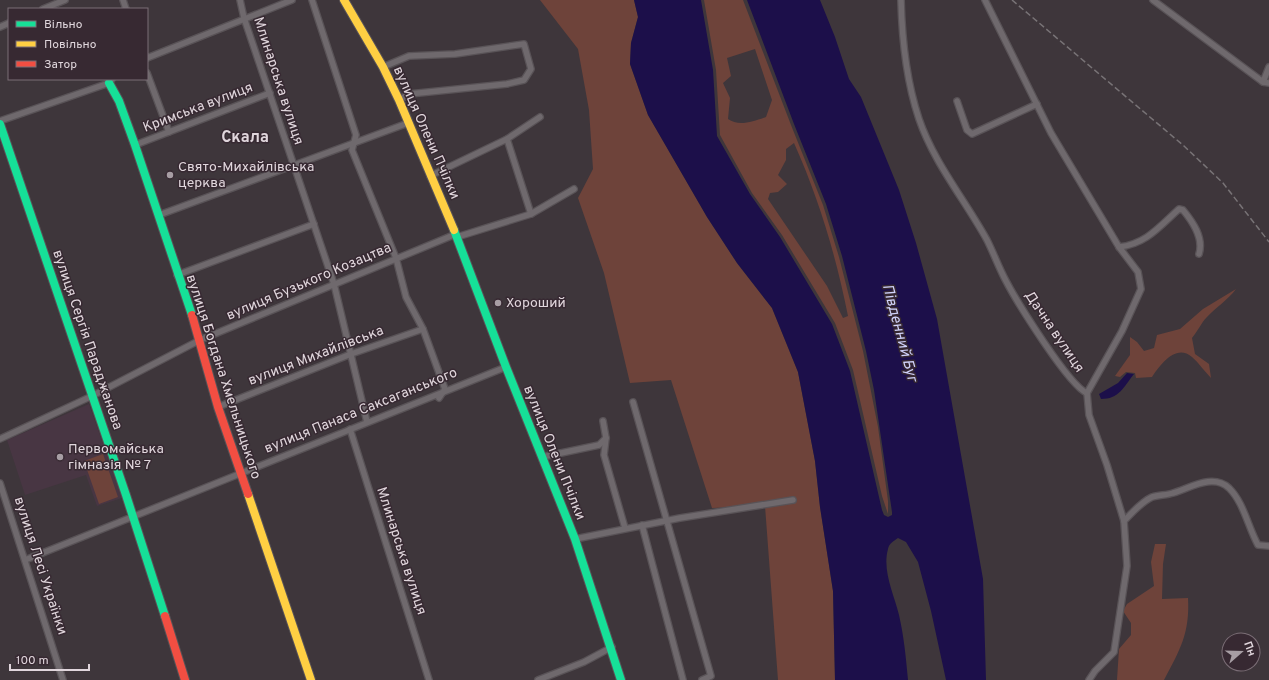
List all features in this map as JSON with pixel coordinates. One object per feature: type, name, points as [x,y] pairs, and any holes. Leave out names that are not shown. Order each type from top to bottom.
[{"type":"street","points":[[45,8],[65,0]]},
{"type":"street","name":"Млинарська вулиця","points":[[240,0],[244,18],[334,284],[367,422]]},
{"type":"street","points":[[148,58],[292,0]]},
{"type":"street","points":[[312,0],[356,135],[352,150],[396,258],[406,297],[423,329],[445,390],[439,398]]},
{"type":"street","name":"вулиця Олени Пчілки","points":[[344,0],[383,67],[399,100],[456,236],[575,540],[612,647],[621,680]]},
{"type":"street","name":"Дачна вулиця","points":[[901,0],[906,69],[920,120],[939,161],[987,240],[1007,282],[1057,363],[1080,390],[1087,393]]},
{"type":"street","points":[[985,0],[1051,133],[1119,247],[1138,272],[1140,289],[1122,331],[1087,393],[1089,415],[1107,465],[1124,521],[1127,566],[1114,652],[1095,671],[1089,680]]},
{"type":"street","points":[[1153,0],[1266,82],[1269,67]]},
{"type":"street","points":[[383,67],[410,56],[448,55],[524,44],[531,69],[524,80],[507,84],[434,90],[409,94],[399,100]]},
{"type":"street","points":[[148,76],[169,132]]},
{"type":"street","points":[[0,121],[111,81]]},
{"type":"street","name":"вулиця Богдана Хмельницького","points":[[111,81],[159,215],[177,275],[200,340],[218,407],[311,680]]},
{"type":"street","name":"Кримська вулиця","points":[[135,145],[270,93]]},
{"type":"street","points":[[957,101],[967,130],[972,134],[1037,104]]},
{"type":"street","points":[[430,176],[507,139],[540,117]]},
{"type":"street","points":[[159,215],[408,123]]},
{"type":"street","name":"вулиця Сергія Параджанова","points":[[0,124],[133,516],[185,680]]},
{"type":"street","points":[[507,139],[531,214]]},
{"type":"street","points":[[456,236],[531,214],[574,189]]},
{"type":"street","points":[[1119,247],[1133,245],[1146,238],[1179,209],[1183,210],[1200,237],[1201,247],[1199,254]]},
{"type":"street","points":[[177,275],[314,224]]},
{"type":"street","name":"вулиця Бузького Козацтва","points":[[0,439],[92,396],[200,340],[396,258],[456,236]]},
{"type":"street","name":"вулиця Михайлівська","points":[[218,407],[351,354],[423,329]]},
{"type":"street","name":"вулиця Панаса Саксаганського","points":[[25,560],[506,366]]},
{"type":"street","points":[[633,402],[668,520],[711,676],[702,680]]},
{"type":"street","points":[[603,421],[606,438],[604,455],[625,528]]},
{"type":"street","name":"Млинарська вулиця","points":[[350,429],[430,680]]},
{"type":"street","points":[[542,456],[598,445],[606,438]]},
{"type":"street","points":[[1124,521],[1138,507],[1152,497],[1173,493],[1198,484],[1217,481],[1228,487],[1242,507],[1258,545],[1269,546]]},
{"type":"street","name":"вулиця Лесі Українки","points":[[0,483],[63,680]]},
{"type":"street","points":[[575,540],[625,528],[668,520],[793,500]]},
{"type":"street","points":[[642,525],[683,680]]},
{"type":"street","points":[[538,680],[584,662],[612,647]]},
{"type":"shaded area","points":[[540,0],[634,0],[638,17],[631,43],[630,64],[648,115],[707,217],[737,263],[772,308],[798,372],[815,461],[820,507],[833,591],[835,680],[778,680],[765,506],[712,508],[671,380],[630,383],[604,273],[578,198],[593,169],[589,110],[578,49]]},
{"type":"shaded area","points":[[704,0],[743,0],[823,205],[839,257],[863,351],[878,427],[888,501],[888,514],[882,496],[853,370],[835,323],[782,235],[752,193],[720,135],[716,70]],"holes":[[[755,49],[772,100],[766,117],[737,123],[728,119],[730,98],[723,83],[731,76],[727,58]],[[794,143],[826,228],[848,316],[843,318],[827,286],[768,199],[770,193],[778,192],[787,184],[778,175],[786,160],[786,149]]]},
{"type":"shaded area","points":[[1236,289],[1205,319],[1192,338],[1195,354],[1209,364],[1211,378],[1192,357],[1186,353],[1174,354],[1169,357],[1152,377],[1136,378],[1135,373],[1126,372],[1120,377],[1115,376],[1130,355],[1130,337],[1137,342],[1144,351],[1154,348],[1157,335],[1180,329],[1203,309]]},
{"type":"shaded area","name":"Первомайська гімназія № 7","points":[[89,404],[122,498],[97,506],[86,475],[25,495],[7,440]]},
{"type":"shaded area","points":[[103,454],[118,497],[99,504],[84,461]]},
{"type":"shaded area","points":[[1155,544],[1166,544],[1163,564],[1162,599],[1188,598],[1186,631],[1175,659],[1164,680],[1117,680],[1119,649],[1131,635],[1131,623],[1123,611],[1127,604],[1154,586],[1151,562]]},
{"type":"water","name":"Південний Буг","points":[[634,0],[701,0],[713,70],[717,136],[750,194],[780,237],[832,324],[850,371],[882,510],[884,515],[888,517],[892,515],[892,512],[874,390],[866,351],[842,256],[826,204],[747,0],[820,0],[835,37],[849,79],[861,97],[899,190],[916,243],[937,319],[983,579],[986,680],[946,680],[931,611],[918,562],[906,542],[898,538],[889,545],[886,566],[901,623],[908,680],[835,680],[833,591],[820,507],[815,461],[798,372],[772,308],[737,263],[707,217],[648,115],[630,64],[631,43],[638,17]]},
{"type":"water","points":[[1127,373],[1134,374],[1120,392],[1112,397],[1101,399],[1099,394],[1118,383]]},
{"type":"railway","points":[[1012,0],[1184,146],[1223,183],[1269,242]]},
{"type":"traffic: fast","points":[[109,83],[119,101],[135,145],[192,315]]},
{"type":"traffic: fast","points":[[0,124],[126,495],[165,616]]},
{"type":"traffic: fast","points":[[454,230],[506,367],[575,539],[621,680]]},
{"type":"traffic: slow","points":[[344,0],[383,67],[399,100],[454,230]]},
{"type":"traffic: slow","points":[[248,494],[311,680]]},
{"type":"traffic: jam","points":[[192,315],[218,407],[248,494]]},
{"type":"traffic: jam","points":[[165,616],[185,680]]},
{"type":"place","name":"Свято-Михайлівська церква","points":[[170,175]]},
{"type":"place","name":"Хороший","points":[[498,303]]},
{"type":"place","name":"Первомайська гімназія № 7","points":[[60,457]]},
{"type":"district","name":"Скала","points":[[245,138]]}]
